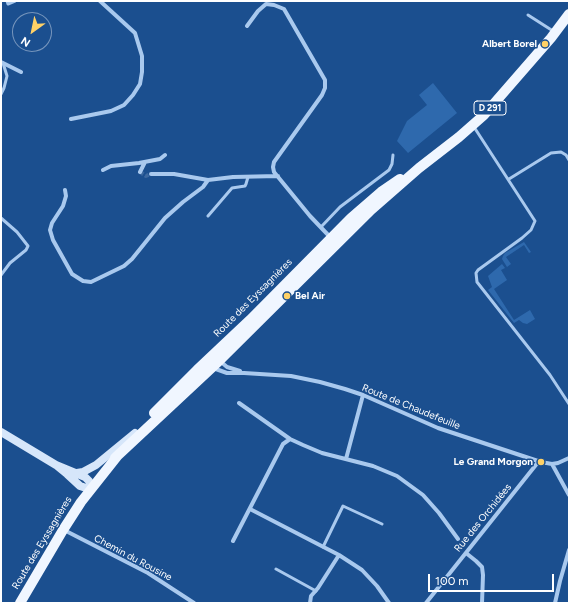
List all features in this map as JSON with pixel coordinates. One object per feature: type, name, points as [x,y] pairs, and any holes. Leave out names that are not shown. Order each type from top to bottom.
[{"type":"main road","name":"Route des Eyssagnières","points":[[115,458],[292,290],[372,210],[419,168],[473,125],[493,106],[569,14]]},
{"type":"main road","name":"Route des Eyssagnières","points":[[553,35],[569,24]]},
{"type":"main road","name":"Route des Eyssagnières","points":[[20,603],[81,502],[136,433],[197,370],[250,320],[351,218],[381,192],[396,181],[419,168]]},
{"type":"main road","points":[[1,432],[56,465],[80,486],[92,488],[89,481],[77,473],[56,465]]},
{"type":"main road","points":[[77,473],[83,472],[96,465],[136,433]]},
{"type":"main road","points":[[80,486],[82,493],[81,502]]},
{"type":"street","points":[[71,119],[111,111],[124,105],[140,84],[142,56],[135,33],[100,1]]},
{"type":"street","points":[[247,26],[258,11],[266,4],[284,9],[325,80],[325,88],[322,95],[274,162],[273,167],[278,176],[321,228],[331,238],[335,240],[342,240]]},
{"type":"street","points":[[2,63],[21,72]]},
{"type":"street","points":[[103,170],[111,166],[145,162],[165,155]]},
{"type":"street","points":[[140,172],[145,162]]},
{"type":"street","points":[[151,174],[174,174],[208,180],[248,176],[278,176]]},
{"type":"street","points":[[65,190],[66,196],[63,206],[52,222],[50,230],[53,240],[72,274],[82,281],[91,282],[124,266],[132,259],[165,218],[203,187],[208,180]]},
{"type":"street","points":[[292,290],[303,274],[331,245],[331,238]]},
{"type":"street","points":[[197,370],[215,363],[243,331],[250,320]]},
{"type":"street","name":"Route de Chaudefeuille","points":[[215,363],[227,373],[244,372]]},
{"type":"street","name":"Route de Chaudefeuille","points":[[215,363],[244,372],[291,376],[345,389],[363,395],[438,428],[552,464]]},
{"type":"street","points":[[346,459],[363,395]]},
{"type":"street","points":[[240,403],[290,439],[322,453],[373,466],[397,476],[423,495],[439,513],[458,539]]},
{"type":"street","points":[[233,541],[283,444],[290,439]]},
{"type":"street","points":[[569,458],[552,464],[569,495]]},
{"type":"street","name":"Rue des Orchidées","points":[[426,603],[539,461]]},
{"type":"street","points":[[250,509],[339,555],[362,570],[377,586],[389,603]]},
{"type":"street","name":"Chemin du Rousine","points":[[63,530],[148,573],[194,603]]},
{"type":"street","points":[[555,603],[569,550]]},
{"type":"street","points":[[466,553],[476,560],[482,567],[482,603]]},
{"type":"street","points":[[310,603],[311,596],[316,591],[339,555]]},
{"type":"lane","points":[[7,1],[8,4],[15,1]]},
{"type":"lane","points":[[528,15],[553,35]]},
{"type":"lane","points":[[1,94],[4,88],[6,76],[2,63]]},
{"type":"lane","points":[[473,125],[535,221],[533,227],[522,238],[478,270],[476,273],[476,282],[550,375],[569,404]]},
{"type":"lane","points":[[509,179],[551,153],[561,152],[569,160]]},
{"type":"lane","points":[[321,228],[340,207],[389,170],[392,164],[393,155]]},
{"type":"lane","points":[[208,216],[232,188],[245,186],[248,176]]},
{"type":"lane","points":[[1,218],[17,232],[28,246],[26,250],[10,263],[1,275]]},
{"type":"lane","points":[[323,547],[343,506],[382,524]]},
{"type":"lane","points":[[276,569],[316,591]]},
{"type":"shaded area","points":[[433,83],[457,113],[408,153],[397,141],[407,121],[427,105],[419,95]]},
{"type":"shaded area","points":[[524,242],[531,252],[529,253],[524,245],[506,257],[511,264],[507,267],[502,259],[505,253]]},
{"type":"shaded area","points":[[502,264],[505,268],[501,270],[507,280],[494,289],[514,320],[530,310],[535,319],[527,324],[519,320],[514,323],[488,290],[492,287],[488,276]]},
{"type":"tunnel","points":[[140,172],[146,176],[151,174]]},
{"type":"place","name":"Albert Borel","points":[[545,44]]},
{"type":"place","name":"Bel Air","points":[[287,296]]},
{"type":"place","name":"Le Grand Morgon","points":[[541,462]]}]
